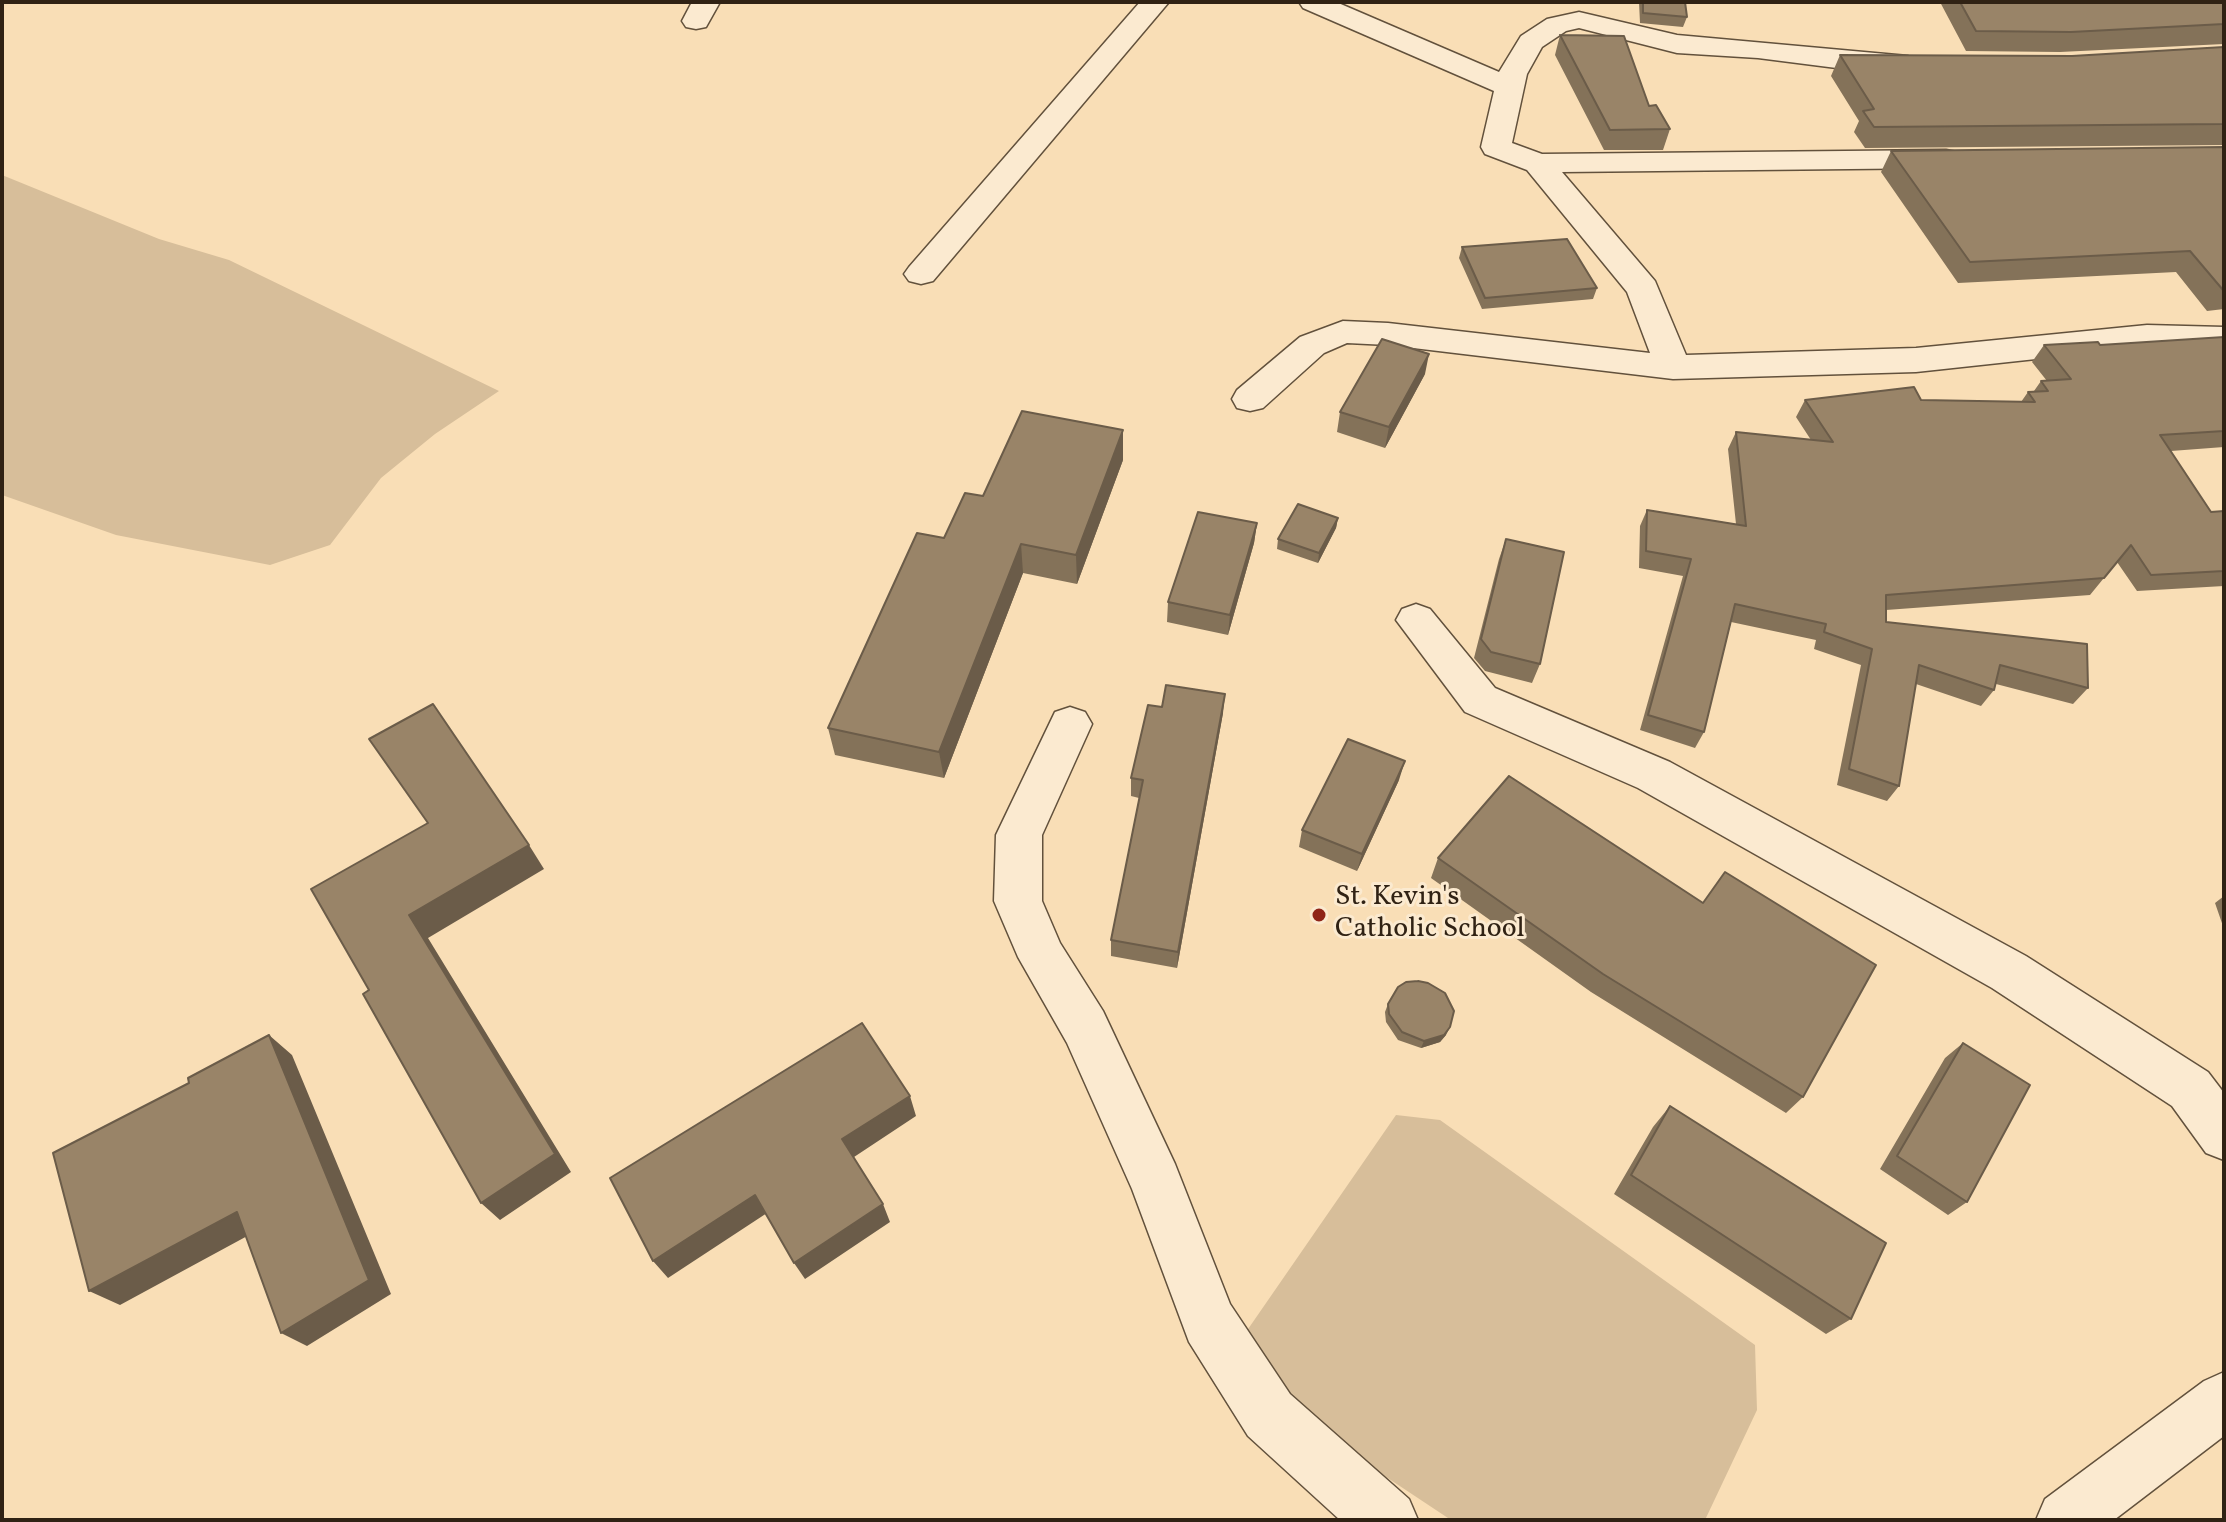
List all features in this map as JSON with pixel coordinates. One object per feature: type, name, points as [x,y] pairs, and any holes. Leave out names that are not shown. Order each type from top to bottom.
[{"type":"street","points":[[921,274],[1155,2]]},
{"type":"street","points":[[1313,2],[1509,87]]},
{"type":"street","points":[[1921,62],[1860,62],[1758,49],[1677,44],[1579,20],[1557,25],[1531,42],[1512,74],[1496,147],[1538,163],[1979,158]]},
{"type":"street","points":[[1538,163],[1643,289],[1673,367]]},
{"type":"street","points":[[1250,399],[1312,345],[1343,332],[1388,334],[1673,367],[1916,360],[2147,336],[2224,338]]},
{"type":"street","points":[[1416,620],[1480,700],[1654,775],[2009,972],[2190,1089],[2224,1135]]},
{"type":"street","points":[[1070,724],[1019,835],[1018,901],[1042,957],[1085,1027],[1156,1183],[1209,1322],[1269,1415],[1388,1520]]},
{"type":"street","points":[[2066,1520],[2224,1401]]},
{"type":"shaded area","points":[[2,175],[159,239],[229,260],[499,391],[435,434],[381,478],[330,545],[270,565],[116,535],[2,495]]},
{"type":"shaded area","points":[[1396,1115],[1440,1120],[1755,1345],[1757,1410],[1705,1520],[1451,1520],[1344,1449],[1266,1376],[1246,1332]]},
{"type":"building","points":[[1643,2],[1685,2],[1687,17],[1643,13]]},
{"type":"building","points":[[1960,2],[2224,2],[2224,24],[2071,32],[1976,31]]},
{"type":"building","points":[[1560,35],[1624,36],[1649,106],[1656,105],[1670,129],[1610,130]]},
{"type":"building","points":[[2224,47],[2224,124],[1874,127],[1863,111],[1874,109],[1840,55],[2072,56]]},
{"type":"building","points":[[2224,147],[2223,290],[2190,251],[1970,262],[1891,151]]},
{"type":"building","points":[[1567,239],[1597,288],[1485,298],[1462,247]]},
{"type":"building","points":[[2224,337],[2224,431],[2160,435],[2211,512],[2224,511],[2224,571],[2151,575],[2131,545],[2104,578],[1886,595],[1886,622],[2087,644],[2088,688],[2000,665],[1994,690],[1919,665],[1899,786],[1849,769],[1872,649],[1824,632],[1826,624],[1735,604],[1704,732],[1648,715],[1691,559],[1646,551],[1647,510],[1746,526],[1736,432],[1833,442],[1805,400],[1914,387],[1921,400],[2035,402],[2028,392],[2048,391],[2041,381],[2071,379],[2044,345],[2098,342],[2100,345]]},
{"type":"building","points":[[1382,339],[1429,354],[1389,427],[1340,412]]},
{"type":"building","points":[[1022,411],[1123,430],[1076,555],[1021,544],[939,752],[828,728],[917,533],[944,538],[965,493],[983,496]]},
{"type":"building","points":[[1298,504],[1338,518],[1319,553],[1278,539]]},
{"type":"building","points":[[1198,512],[1257,523],[1230,615],[1168,602]]},
{"type":"building","points":[[1506,539],[1564,552],[1540,664],[1491,652],[1481,639]]},
{"type":"building","points":[[1166,685],[1225,694],[1178,952],[1111,940],[1143,780],[1131,778],[1148,705],[1162,707]]},
{"type":"building","points":[[433,704],[529,845],[409,915],[555,1154],[481,1203],[363,994],[369,990],[311,889],[428,823],[369,739]]},
{"type":"building","points":[[1348,739],[1405,761],[1362,854],[1302,830]]},
{"type":"building","points":[[1509,776],[1703,903],[1725,872],[1876,965],[1803,1097],[1603,974],[1438,858]]},
{"type":"building","points":[[1418,981],[1445,993],[1454,1011],[1450,1027],[1444,1035],[1424,1041],[1402,1032],[1389,1014],[1388,1004],[1398,987],[1406,982]]},
{"type":"building","points":[[862,1023],[910,1096],[842,1139],[883,1204],[794,1263],[755,1195],[653,1261],[610,1178]]},
{"type":"building","points":[[269,1035],[369,1280],[281,1333],[237,1212],[89,1291],[53,1153],[189,1083],[188,1078]]},
{"type":"building","points":[[1963,1043],[2030,1085],[1967,1202],[1897,1156]]},
{"type":"building","points":[[1670,1106],[1886,1243],[1851,1319],[1631,1175]]},
{"type":"place","name":"St. Kevin's Catholic School","points":[[1319,915]]}]
